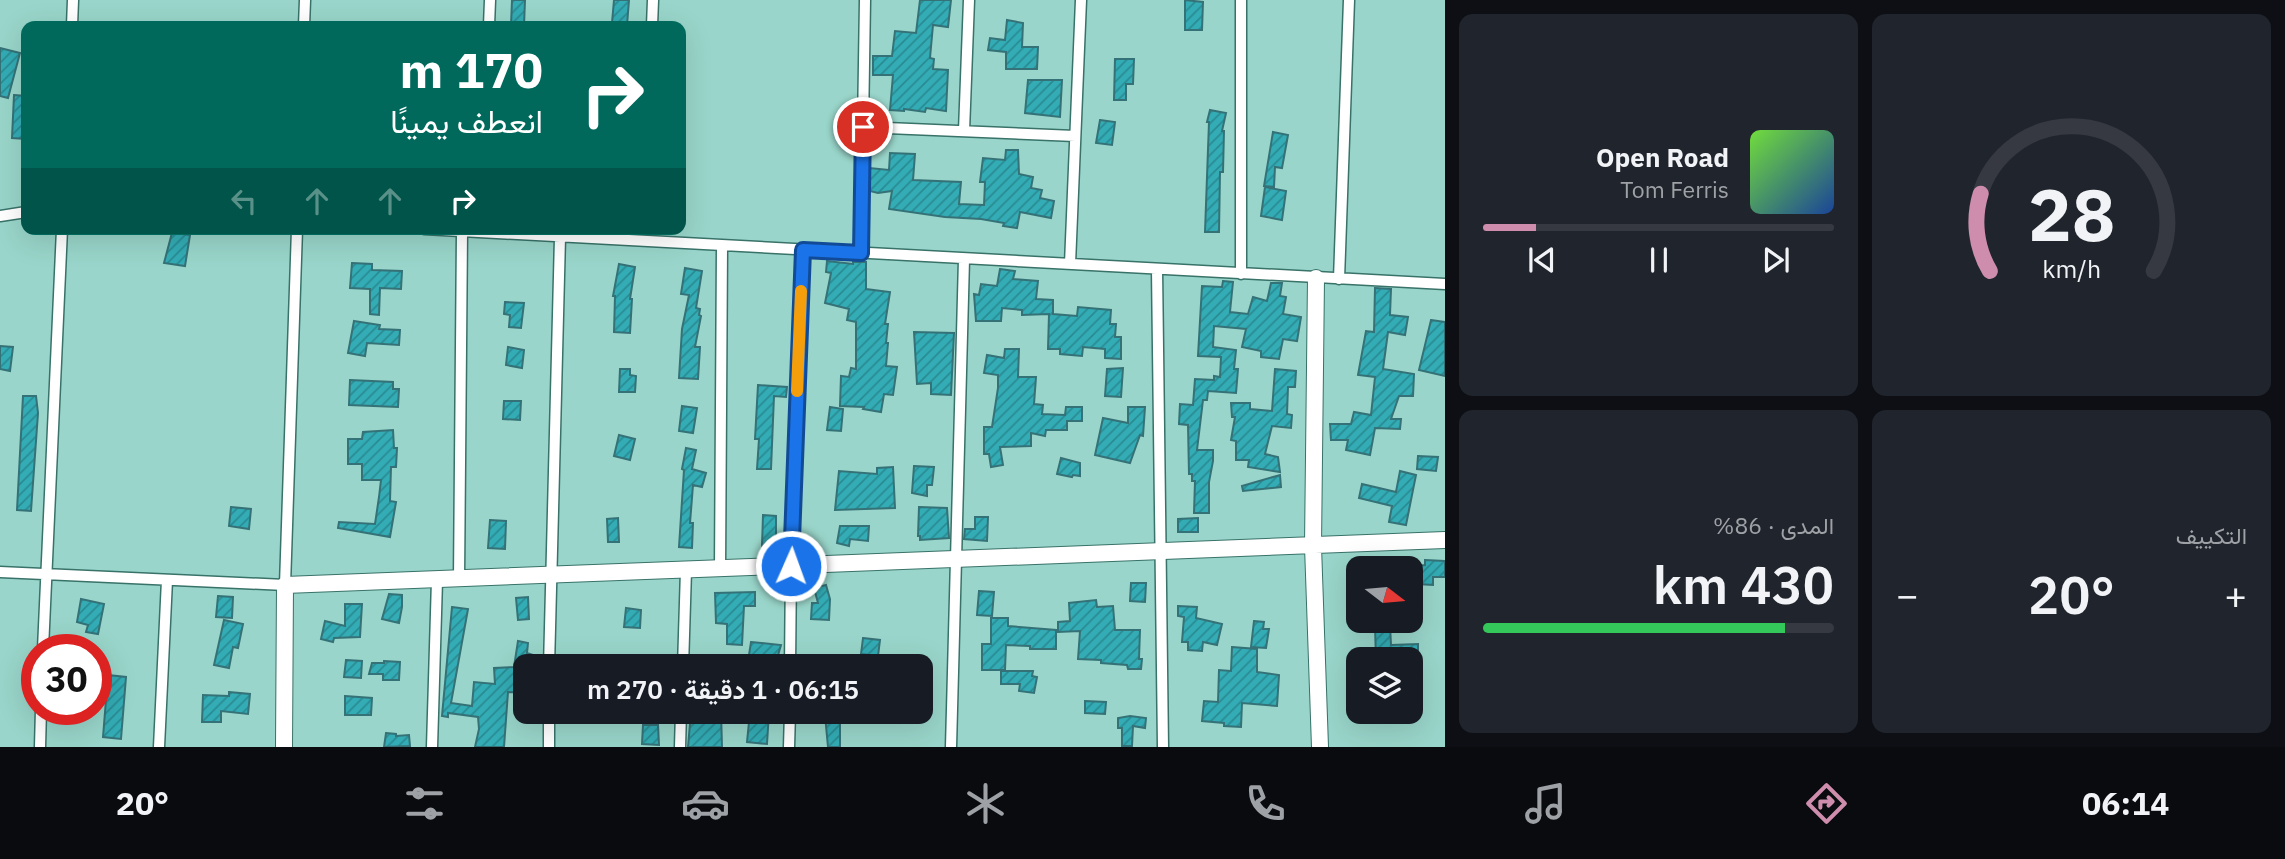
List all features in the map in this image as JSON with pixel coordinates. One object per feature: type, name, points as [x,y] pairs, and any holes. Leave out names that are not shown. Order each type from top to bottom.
[{"type":"main road","points":[[1316,278],[1313,547],[1320,747]]},
{"type":"main road","points":[[284,747],[285,585],[1445,540]]},
{"type":"street","points":[[72,21],[73,0]]},
{"type":"street","points":[[304,21],[305,0]]},
{"type":"street","points":[[489,21],[490,0]]},
{"type":"street","points":[[652,21],[653,0]]},
{"type":"street","points":[[861,253],[865,0]]},
{"type":"street","points":[[964,131],[969,0]]},
{"type":"street","points":[[1070,264],[1081,0]]},
{"type":"street","points":[[1241,0],[1241,274]]},
{"type":"street","points":[[1339,279],[1349,0]]},
{"type":"street","points":[[863,127],[1075,136]]},
{"type":"street","points":[[0,216],[21,213]]},
{"type":"street","points":[[44,634],[62,235]]},
{"type":"street","points":[[0,572],[285,585],[297,235]]},
{"type":"street","points":[[459,579],[461,235]]},
{"type":"street","points":[[534,235],[1445,284]]},
{"type":"street","points":[[644,242],[645,235]]},
{"type":"street","points":[[550,654],[560,237]]},
{"type":"street","points":[[720,569],[722,246]]},
{"type":"street","points":[[790,654],[803,250]]},
{"type":"street","points":[[951,747],[964,259]]},
{"type":"street","points":[[1157,269],[1163,747]]},
{"type":"street","points":[[683,654],[685,570]]},
{"type":"street","points":[[159,747],[167,580]]},
{"type":"street","points":[[432,747],[438,580]]},
{"type":"street","points":[[549,724],[549,747]]},
{"type":"street","points":[[680,747],[681,724]]},
{"type":"street","points":[[789,747],[790,724]]},
{"type":"street","points":[[40,747],[41,725]]},
{"type":"building","points":[[512,0],[525,0],[524,21],[511,21]]},
{"type":"building","points":[[614,0],[629,0],[627,21],[612,21]]},
{"type":"building","points":[[920,0],[951,0],[948,27],[933,25],[930,58],[934,59],[933,69],[948,70],[946,111],[926,108],[925,112],[890,110],[893,75],[873,75],[873,56],[892,56],[895,31],[916,33]]},
{"type":"building","points":[[1185,0],[1203,2],[1202,30],[1185,30]]},
{"type":"building","points":[[1007,20],[1023,23],[1022,47],[1038,47],[1037,69],[1006,69],[1006,52],[988,50],[990,38],[1005,40]]},
{"type":"building","points":[[0,48],[20,53],[8,98],[0,96]]},
{"type":"building","points":[[1115,59],[1134,59],[1133,84],[1126,84],[1126,100],[1114,100]]},
{"type":"building","points":[[1028,80],[1062,80],[1060,117],[1025,113]]},
{"type":"building","points":[[14,95],[21,96],[21,139],[12,138]]},
{"type":"building","points":[[1210,110],[1226,113],[1222,131],[1223,172],[1220,172],[1219,232],[1205,232],[1207,122]]},
{"type":"building","points":[[1100,120],[1115,122],[1112,145],[1096,143]]},
{"type":"building","points":[[1273,132],[1288,135],[1282,168],[1275,167],[1274,187],[1264,186]]},
{"type":"building","points":[[1006,150],[1018,150],[1019,174],[1033,177],[1031,188],[1042,190],[1040,198],[1054,201],[1051,218],[1020,212],[1017,228],[981,219],[889,209],[892,191],[870,191],[870,168],[889,170],[890,153],[915,154],[913,180],[961,182],[959,204],[984,205],[985,182],[980,182],[983,158],[1005,160]]},
{"type":"building","points":[[1265,187],[1286,191],[1282,220],[1261,216]]},
{"type":"building","points":[[171,235],[190,235],[185,266],[164,263]]},
{"type":"building","points":[[827,261],[853,264],[866,262],[866,289],[890,292],[885,324],[888,324],[886,366],[897,367],[893,395],[884,394],[881,412],[863,409],[864,407],[840,406],[841,376],[849,377],[851,368],[856,369],[856,322],[847,320],[849,309],[825,303],[831,273],[826,272]]},
{"type":"building","points":[[352,263],[372,264],[372,270],[402,271],[401,289],[380,288],[379,315],[370,314],[370,289],[350,288]]},
{"type":"building","points":[[619,264],[635,267],[630,299],[630,333],[614,332],[613,296]]},
{"type":"building","points":[[685,268],[702,271],[696,308],[700,309],[701,316],[695,347],[700,347],[698,379],[679,378],[682,329],[689,295],[681,294]]},
{"type":"building","points":[[1000,269],[1015,271],[1013,279],[1038,281],[1036,299],[1053,300],[1053,314],[1077,316],[1078,307],[1111,310],[1110,324],[1116,324],[1115,337],[1121,337],[1121,359],[1105,358],[1105,349],[1083,347],[1082,356],[1060,354],[1060,349],[1048,349],[1049,314],[1022,315],[1022,310],[1002,308],[1001,321],[976,321],[974,294],[979,295],[981,284],[997,286]]},
{"type":"building","points":[[1223,281],[1233,282],[1230,312],[1248,314],[1253,297],[1267,301],[1271,283],[1282,283],[1280,296],[1286,297],[1283,314],[1301,317],[1297,341],[1283,339],[1279,359],[1261,357],[1261,351],[1242,347],[1246,329],[1214,326],[1213,347],[1236,350],[1236,393],[1208,391],[1207,400],[1203,400],[1197,450],[1213,450],[1209,513],[1194,513],[1195,481],[1192,481],[1192,474],[1189,474],[1188,425],[1179,424],[1180,404],[1193,405],[1195,379],[1214,380],[1214,376],[1220,377],[1221,357],[1198,356],[1202,286],[1222,287]]},
{"type":"building","points":[[1375,288],[1391,289],[1390,315],[1408,317],[1405,335],[1388,332],[1383,369],[1414,374],[1413,396],[1399,396],[1391,419],[1401,419],[1400,429],[1375,428],[1370,455],[1346,450],[1348,440],[1331,440],[1330,424],[1351,424],[1354,412],[1371,415],[1375,377],[1358,375],[1366,331],[1374,332]]},
{"type":"building","points":[[505,302],[524,303],[521,328],[509,327],[510,315],[504,314]]},
{"type":"building","points":[[1431,320],[1445,322],[1445,376],[1419,370]]},
{"type":"building","points":[[354,321],[380,325],[379,329],[400,330],[399,345],[367,343],[365,356],[348,353]]},
{"type":"building","points":[[914,332],[954,333],[951,395],[931,394],[931,383],[917,384]]},
{"type":"building","points":[[0,346],[13,347],[10,371],[0,369]]},
{"type":"building","points":[[508,347],[524,350],[522,368],[506,365]]},
{"type":"building","points":[[1005,349],[1019,349],[1018,377],[1036,377],[1034,404],[1043,405],[1042,414],[1065,415],[1066,407],[1082,407],[1082,421],[1067,421],[1067,430],[1046,430],[1045,436],[1031,433],[1031,446],[1000,447],[1003,465],[991,467],[989,454],[984,454],[984,427],[992,427],[998,375],[984,373],[987,355],[1004,358]]},
{"type":"building","points":[[1123,368],[1121,397],[1105,396],[1107,369]]},
{"type":"building","points":[[620,369],[630,369],[630,375],[636,376],[635,392],[619,392]]},
{"type":"building","points":[[1275,369],[1296,371],[1295,387],[1288,387],[1287,414],[1292,415],[1291,428],[1272,426],[1265,454],[1278,457],[1280,472],[1248,467],[1249,460],[1236,460],[1236,441],[1231,440],[1235,417],[1232,417],[1231,403],[1250,403],[1250,409],[1272,411]]},
{"type":"building","points":[[350,380],[393,382],[393,389],[399,389],[398,407],[349,405]]},
{"type":"building","points":[[758,385],[787,387],[786,397],[774,396],[771,469],[757,469],[759,439],[755,439]]},
{"type":"building","points":[[23,396],[36,396],[38,413],[31,511],[17,510]]},
{"type":"building","points":[[504,401],[521,401],[520,420],[503,419]]},
{"type":"building","points":[[682,406],[697,408],[693,433],[679,431]]},
{"type":"building","points":[[830,407],[843,409],[841,431],[827,430]]},
{"type":"building","points":[[1128,407],[1145,407],[1143,436],[1140,435],[1130,463],[1095,455],[1103,418],[1128,423]]},
{"type":"building","points":[[393,430],[394,448],[397,448],[396,467],[391,467],[390,501],[396,502],[390,537],[338,528],[339,522],[375,524],[381,480],[362,480],[362,464],[348,464],[348,439],[362,439],[363,432]]},
{"type":"building","points":[[619,435],[635,439],[630,460],[614,456]]},
{"type":"building","points":[[686,448],[696,450],[692,469],[706,473],[702,487],[693,485],[690,523],[693,523],[692,548],[679,547],[682,469]]},
{"type":"building","points":[[1418,456],[1438,457],[1436,471],[1417,469]]},
{"type":"building","points":[[1061,458],[1080,463],[1080,476],[1057,474]]},
{"type":"building","points":[[914,466],[934,467],[932,485],[927,485],[927,496],[912,493]]},
{"type":"building","points":[[893,467],[895,508],[835,510],[839,471],[877,474],[877,468]]},
{"type":"building","points":[[1400,471],[1416,475],[1406,525],[1389,522],[1392,506],[1359,498],[1362,484],[1396,492]]},
{"type":"building","points":[[1280,475],[1281,487],[1243,491],[1242,486]]},
{"type":"building","points":[[231,507],[251,509],[249,529],[229,526]]},
{"type":"building","points":[[919,507],[947,508],[949,538],[920,540]]},
{"type":"building","points":[[763,515],[776,516],[776,546],[762,546]]},
{"type":"building","points":[[975,517],[988,517],[987,541],[964,539],[965,529],[975,529]]},
{"type":"building","points":[[618,518],[619,542],[608,542],[607,519]]},
{"type":"building","points":[[1198,518],[1198,532],[1178,532],[1178,519]]},
{"type":"building","points":[[490,520],[506,521],[505,549],[488,548]]},
{"type":"building","points":[[840,526],[869,526],[868,541],[850,539],[849,546],[837,543]]},
{"type":"building","points":[[1425,560],[1445,561],[1445,577],[1433,577],[1433,585],[1423,584]]},
{"type":"building","points":[[1131,583],[1146,583],[1145,602],[1130,601]]},
{"type":"building","points":[[826,585],[830,599],[829,620],[811,619],[812,603],[818,603],[814,588]]},
{"type":"building","points":[[979,591],[994,592],[992,616],[977,615]]},
{"type":"building","points":[[755,592],[755,606],[744,606],[742,645],[727,644],[727,624],[716,623],[715,593]]},
{"type":"building","points":[[389,594],[402,595],[399,623],[382,619]]},
{"type":"building","points":[[218,596],[233,597],[232,618],[216,617]]},
{"type":"building","points":[[528,597],[529,619],[518,620],[516,598]]},
{"type":"building","points":[[81,599],[104,604],[98,634],[86,632],[88,625],[77,622]]},
{"type":"building","points":[[1096,600],[1097,607],[1113,606],[1115,630],[1140,630],[1141,669],[1101,663],[1101,660],[1078,659],[1080,631],[1058,632],[1058,622],[1070,621],[1069,603]]},
{"type":"building","points":[[345,604],[362,604],[360,637],[334,638],[333,642],[321,639],[325,621],[345,626]]},
{"type":"building","points":[[1178,606],[1197,607],[1196,618],[1222,624],[1217,645],[1203,642],[1202,651],[1188,650],[1188,642],[1182,642],[1184,617],[1178,616]]},
{"type":"building","points":[[452,607],[468,609],[451,703],[472,706],[474,682],[495,684],[494,668],[513,667],[513,692],[508,692],[504,747],[475,747],[479,729],[478,717],[448,713],[448,717],[442,716]]},
{"type":"building","points":[[626,608],[641,610],[640,628],[624,627]]},
{"type":"building","points":[[991,618],[1008,618],[1008,626],[1056,630],[1056,649],[1006,645],[1005,670],[982,670],[982,644],[991,644]]},
{"type":"building","points":[[224,620],[243,624],[238,648],[233,647],[229,668],[214,665]]},
{"type":"building","points":[[1254,621],[1264,622],[1263,629],[1269,629],[1266,648],[1251,647]]},
{"type":"building","points":[[1375,634],[1390,634],[1391,645],[1418,644],[1418,647],[1376,647]]},
{"type":"building","points":[[863,638],[880,640],[878,654],[861,654]]},
{"type":"building","points":[[518,641],[528,643],[527,653],[530,654],[516,654]]},
{"type":"building","points":[[751,642],[781,645],[778,654],[749,654]]},
{"type":"building","points":[[1232,647],[1257,649],[1257,672],[1279,675],[1277,706],[1242,703],[1241,727],[1202,721],[1204,701],[1218,702],[1219,670],[1231,671]]},
{"type":"building","points":[[346,660],[362,661],[361,678],[344,677]]},
{"type":"building","points":[[400,662],[399,680],[383,680],[383,674],[369,674],[372,663]]},
{"type":"building","points":[[1001,671],[1033,671],[1032,676],[1037,677],[1034,693],[1019,691],[1020,684],[1001,684]]},
{"type":"building","points":[[112,675],[126,677],[121,739],[103,737],[104,725],[112,725]]},
{"type":"building","points":[[229,692],[250,694],[248,714],[221,711],[221,722],[202,722],[203,695],[229,696]]},
{"type":"building","points":[[345,696],[372,698],[371,715],[345,715]]},
{"type":"building","points":[[1085,701],[1106,702],[1105,714],[1085,713]]},
{"type":"building","points":[[1118,718],[1146,718],[1145,728],[1133,726],[1132,746],[1122,746],[1122,728],[1118,728]]},
{"type":"building","points":[[690,724],[721,724],[722,747],[688,747]]},
{"type":"building","points":[[749,724],[768,724],[767,744],[747,742]]},
{"type":"building","points":[[826,724],[840,724],[840,747],[828,747]]},
{"type":"building","points":[[643,725],[658,725],[659,745],[642,744]]},
{"type":"building","points":[[386,733],[396,736],[409,735],[410,746],[384,747]]},
{"type":"slow traffic","points":[[797,391],[801,291]]},
{"type":"route","points":[[791,566],[803,250],[861,253],[863,127]]}]
